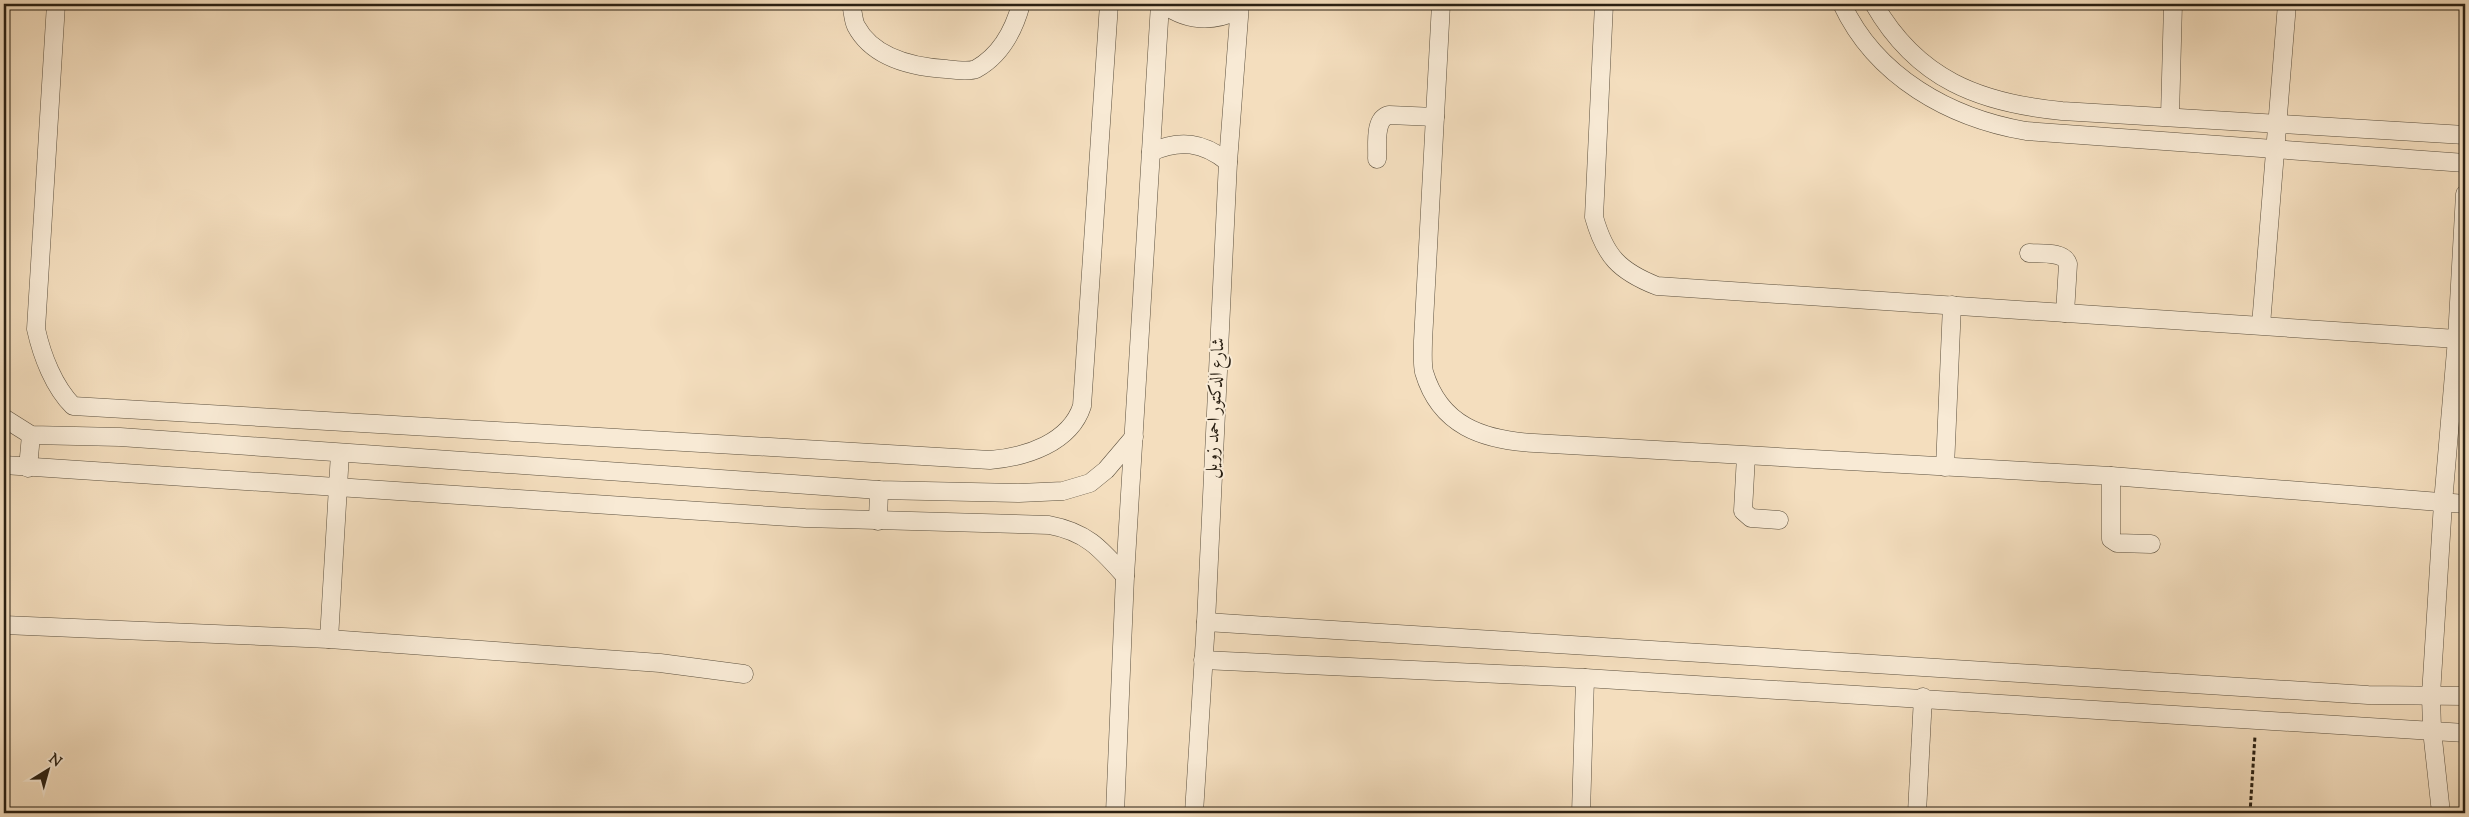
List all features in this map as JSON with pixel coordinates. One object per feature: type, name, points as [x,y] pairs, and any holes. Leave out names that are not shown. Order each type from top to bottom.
[{"type":"street","points":[[56,4],[36,328],[40,346],[62,395],[73,406],[990,460],[1031,453],[1063,434],[1078,420],[1082,406],[1109,4]]},
{"type":"street","points":[[851,4],[856,26],[873,46],[895,59],[923,68],[975,70],[994,55],[1007,39],[1021,4]]},
{"type":"street","points":[[1115,813],[1125,576],[1161,4],[1174,12],[1190,18],[1207,20],[1224,17],[1239,7]]},
{"type":"street","points":[[1441,4],[1423,341],[1424,370],[1434,397],[1452,418],[1475,432],[1502,441],[2111,476],[2465,504]]},
{"type":"street","points":[[1604,4],[1594,217],[1601,241],[1614,262],[1634,277],[1656,286],[2457,339]]},
{"type":"street","points":[[1842,4],[1860,34],[1900,78],[1948,108],[1973,119],[2026,132],[2276,148],[2465,163]]},
{"type":"street","points":[[1874,4],[1896,38],[1914,57],[1940,76],[1968,91],[1998,101],[2029,108],[2465,134]]},
{"type":"street","points":[[2170,116],[2173,4]]},
{"type":"street","points":[[2261,325],[2287,4]]},
{"type":"street","name":"شارع الدكتور احمد زويل","points":[[1194,813],[1206,622],[1228,162],[1239,7]]},
{"type":"street","points":[[1377,159],[1379,125],[1383,117],[1389,115],[1435,117]]},
{"type":"street","points":[[1151,152],[1166,145],[1191,144],[1215,152],[1228,162]]},
{"type":"street","points":[[2441,813],[2432,730],[2431,695],[2443,503],[2457,339],[2465,194]]},
{"type":"street","points":[[2029,253],[2066,258],[2068,264],[2065,312]]},
{"type":"street","points":[[1945,467],[1952,305]]},
{"type":"street","points":[[4,418],[31,435],[120,437],[879,490],[1019,493],[1063,491],[1090,483],[1106,470],[1134,437]]},
{"type":"street","points":[[28,468],[31,435]]},
{"type":"street","points":[[329,639],[336,488],[340,453]]},
{"type":"street","points":[[1746,456],[1743,511],[1751,518],[1780,520]]},
{"type":"street","points":[[4,465],[336,488],[878,521],[1049,525],[1069,529],[1088,538],[1102,550],[1125,576]]},
{"type":"street","points":[[2111,476],[2111,539],[2117,543],[2151,544]]},
{"type":"street","points":[[878,521],[879,490]]},
{"type":"street","points":[[1206,622],[2368,695],[2465,696]]},
{"type":"street","points":[[4,625],[329,639],[660,662],[744,674]]},
{"type":"street","points":[[1203,660],[1585,678],[1923,697],[2465,732]]},
{"type":"street","points":[[1582,813],[1585,678]]},
{"type":"street","points":[[1917,813],[1923,697]]},
{"type":"path","points":[[2250,813],[2256,720]]}]
